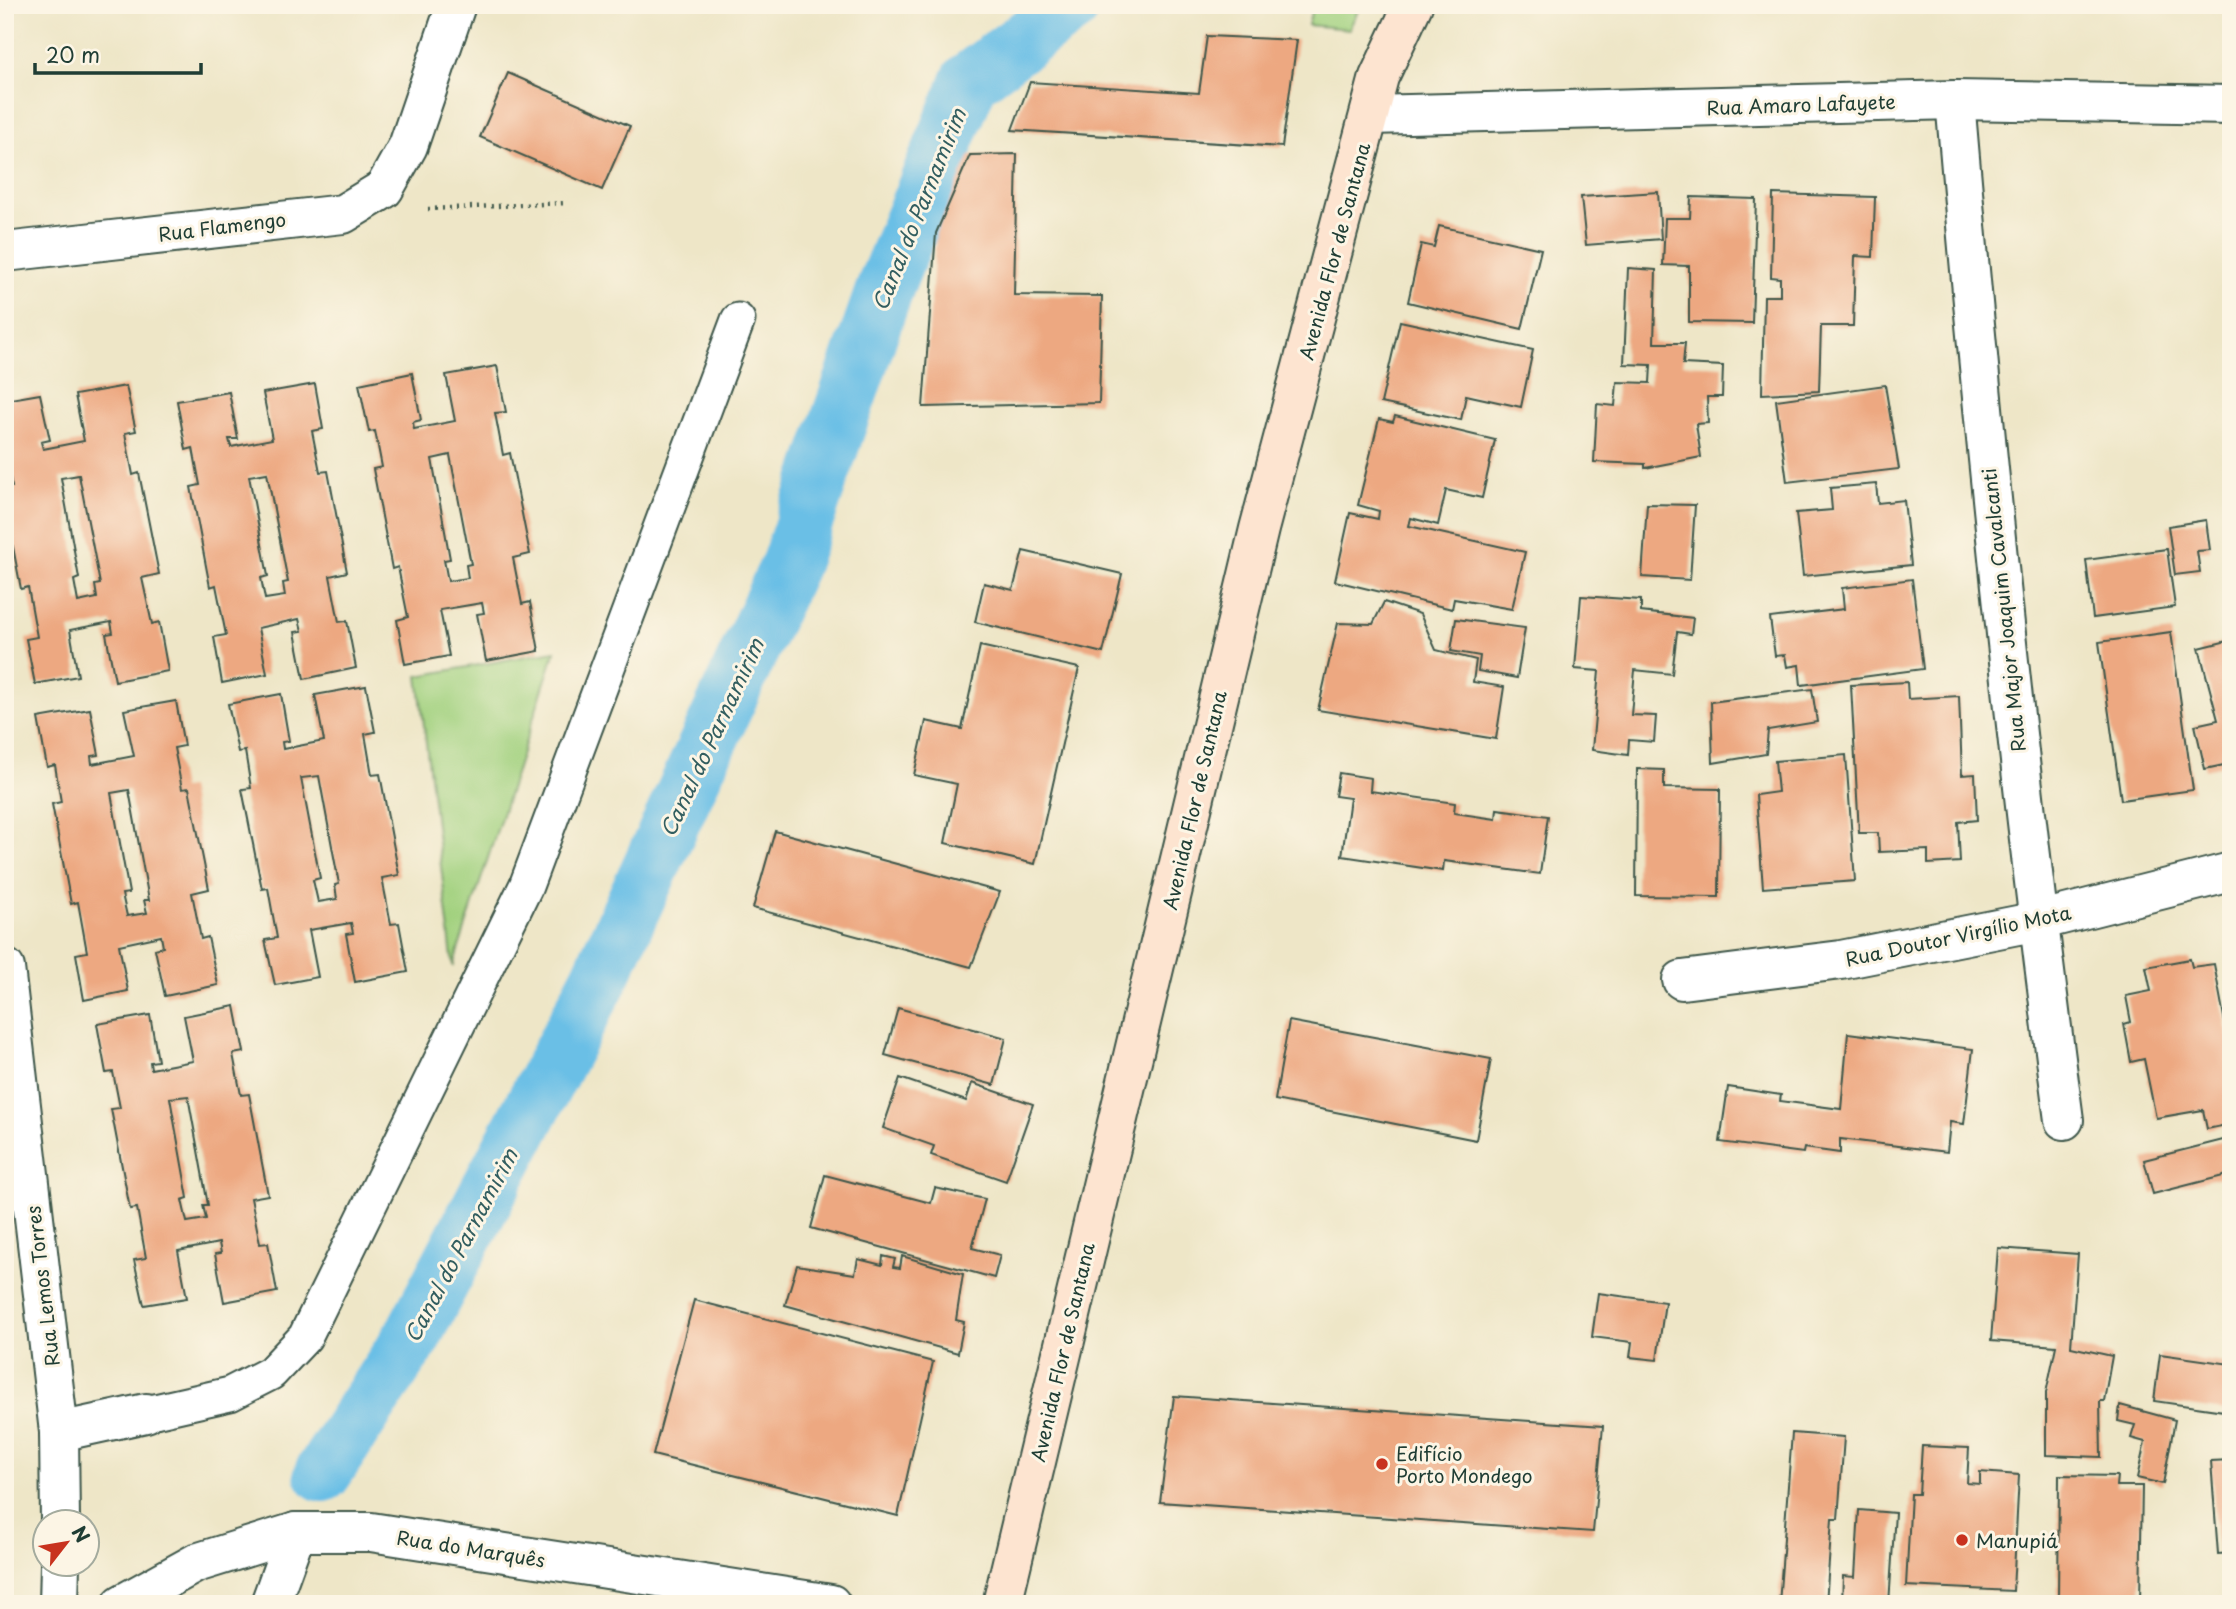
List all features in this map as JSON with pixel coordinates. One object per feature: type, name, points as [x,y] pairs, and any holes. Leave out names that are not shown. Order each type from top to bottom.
[{"type":"main road","name":"Avenida Flor de Santana","points":[[1002,1604],[1259,529],[1379,77],[1413,5]]},
{"type":"street","name":"Rua Flamengo","points":[[5,252],[344,214],[384,189],[408,146],[456,5]]},
{"type":"street","name":"Rua Amaro Lafayete","points":[[1371,115],[1955,100],[2231,105]]},
{"type":"street","name":"Rua Major Joaquim Cavalcanti","points":[[1955,100],[1983,431],[2038,921],[2064,1120]]},
{"type":"street","name":"Rua Doutor Virgílio Mota","points":[[1682,980],[1841,960],[2038,921],[2231,873]]},
{"type":"street","name":"Rua Lemos Torres","points":[[5,968],[59,1432],[60,1508]]},
{"type":"street","points":[[59,1432],[146,1413]]},
{"type":"street","points":[[270,1604],[296,1532]]},
{"type":"street","name":"Rua do Marquês","points":[[122,1604],[196,1563],[296,1532],[371,1532],[831,1604]]},
{"type":"street","points":[[59,1604],[60,1578]]},
{"type":"lane","points":[[146,1413],[230,1394],[271,1373],[305,1338],[526,886],[738,320]]},
{"type":"path","points":[[427,209],[566,203]]},
{"type":"green space","points":[[1313,5],[1361,5],[1349,29],[1308,25]]},
{"type":"green space","points":[[555,651],[453,966],[418,676]]},
{"type":"building","points":[[1207,36],[1297,40],[1282,147],[1012,130],[1030,82],[1199,93]]},
{"type":"building","points":[[508,73],[630,126],[602,190],[480,137]]},
{"type":"building","points":[[1017,154],[1014,295],[1102,296],[1099,403],[923,407],[936,233],[970,155]]},
{"type":"building","points":[[1658,192],[1661,239],[1586,245],[1581,197]]},
{"type":"building","points":[[1773,194],[1875,197],[1873,257],[1855,256],[1853,326],[1821,326],[1819,391],[1762,394],[1764,296],[1780,296],[1780,278],[1771,277]]},
{"type":"building","points":[[1691,197],[1756,199],[1752,323],[1689,322],[1689,266],[1663,265],[1665,218],[1690,218]]},
{"type":"building","points":[[1439,226],[1541,249],[1522,329],[1408,302],[1421,244],[1434,247]]},
{"type":"building","points":[[1628,268],[1656,270],[1654,343],[1685,343],[1683,364],[1723,366],[1722,397],[1707,397],[1708,423],[1696,424],[1701,457],[1645,468],[1645,464],[1594,462],[1597,404],[1615,406],[1617,382],[1650,383],[1651,365],[1624,364]]},
{"type":"building","points":[[1400,321],[1533,350],[1521,407],[1466,395],[1461,420],[1381,403]]},
{"type":"building","points":[[497,366],[506,412],[495,413],[503,455],[510,453],[530,554],[513,558],[522,604],[530,602],[539,651],[486,661],[477,614],[484,613],[482,603],[440,610],[449,656],[405,664],[397,620],[408,617],[398,567],[392,569],[373,469],[382,467],[375,431],[369,432],[359,384],[412,373],[421,420],[413,422],[414,429],[455,421],[446,375]],"holes":[[[450,455],[471,564],[466,565],[468,578],[448,581],[444,560],[450,559],[432,459]]]},
{"type":"building","points":[[315,384],[323,429],[312,431],[320,472],[328,471],[347,572],[330,576],[339,622],[347,621],[356,668],[304,679],[295,632],[302,631],[299,619],[258,628],[267,674],[222,683],[214,637],[226,635],[216,585],[210,587],[191,487],[200,485],[193,448],[186,450],[177,401],[229,392],[238,439],[229,439],[231,447],[272,439],[263,393]],"holes":[[[267,473],[288,582],[283,583],[285,596],[265,599],[261,578],[268,576],[249,476]]]},
{"type":"building","points":[[1885,385],[1899,469],[1787,482],[1776,400]]},
{"type":"building","points":[[126,386],[136,431],[125,433],[133,475],[139,473],[159,574],[142,578],[152,624],[159,622],[168,671],[115,681],[106,634],[113,633],[111,622],[70,630],[78,676],[35,684],[26,639],[37,637],[28,587],[21,589],[5,505],[5,488],[12,487],[5,453],[5,400],[40,394],[50,440],[41,442],[43,449],[84,441],[75,395]],"holes":[[[79,475],[100,584],[95,585],[97,598],[78,602],[74,580],[79,578],[61,478]]]},
{"type":"building","points":[[1395,416],[1495,440],[1482,498],[1446,490],[1438,525],[1411,518],[1409,526],[1525,552],[1512,609],[1454,599],[1452,609],[1335,581],[1350,513],[1378,519],[1379,511],[1358,505],[1379,419],[1393,422]]},
{"type":"building","points":[[1876,484],[1878,503],[1904,500],[1911,565],[1803,576],[1796,513],[1832,510],[1830,488]]},
{"type":"building","points":[[1647,504],[1695,505],[1690,580],[1642,577]]},
{"type":"building","points":[[2206,520],[2210,550],[2197,551],[2200,572],[2175,575],[2168,526]]},
{"type":"building","points":[[2167,549],[2175,607],[2093,618],[2086,560]]},
{"type":"building","points":[[1023,551],[1122,574],[1103,653],[975,622],[984,583],[1013,590]]},
{"type":"building","points":[[1912,579],[1923,669],[1801,685],[1799,665],[1787,667],[1785,655],[1775,656],[1770,618],[1844,609],[1842,588]]},
{"type":"building","points":[[1581,596],[1641,600],[1641,612],[1693,618],[1691,634],[1677,632],[1672,674],[1635,670],[1631,715],[1656,716],[1654,742],[1629,740],[1628,755],[1592,750],[1599,671],[1575,669]]},
{"type":"building","points":[[1384,602],[1420,614],[1436,650],[1476,660],[1473,682],[1504,687],[1496,739],[1318,710],[1338,623],[1373,624]]},
{"type":"building","points":[[1456,619],[1525,628],[1517,678],[1478,671],[1480,656],[1451,651]]},
{"type":"building","points":[[2171,632],[2193,790],[2121,800],[2099,642]]},
{"type":"building","points":[[2231,640],[2230,789],[2224,765],[2205,769],[2195,725],[2218,720],[2199,648]]},
{"type":"building","points":[[980,646],[1079,668],[1035,864],[945,843],[957,784],[914,775],[926,721],[962,729]]},
{"type":"building","points":[[1907,682],[1908,699],[1959,696],[1962,775],[1975,774],[1977,820],[1958,822],[1960,862],[1928,864],[1928,850],[1879,852],[1878,833],[1859,833],[1851,685]]},
{"type":"building","points":[[366,686],[375,732],[365,734],[372,775],[380,774],[399,875],[382,878],[391,924],[399,923],[408,972],[355,982],[346,934],[353,933],[351,923],[309,930],[318,977],[275,985],[265,940],[277,938],[268,888],[262,889],[242,789],[251,788],[245,751],[238,752],[228,704],[281,694],[289,741],[282,742],[283,749],[324,741],[315,695]],"holes":[[[319,776],[339,884],[335,885],[337,899],[318,902],[313,880],[320,878],[301,778]]]},
{"type":"building","points":[[1812,689],[1817,722],[1768,730],[1766,754],[1713,763],[1711,702]]},
{"type":"building","points":[[176,701],[184,746],[174,748],[182,789],[189,788],[209,889],[192,893],[201,939],[208,937],[218,985],[165,996],[155,949],[163,947],[161,936],[119,945],[128,991],[84,1000],[76,954],[87,952],[78,902],[71,904],[52,804],[61,802],[55,765],[47,767],[38,718],[90,709],[99,755],[91,756],[92,764],[134,756],[124,710]],"holes":[[[129,790],[149,900],[144,900],[147,913],[127,916],[122,894],[129,893],[111,793]]]},
{"type":"building","points":[[1846,755],[1855,881],[1763,888],[1756,795],[1778,792],[1775,761]]},
{"type":"building","points":[[1637,769],[1664,770],[1664,788],[1720,789],[1719,897],[1636,896]]},
{"type":"building","points":[[1339,773],[1371,778],[1370,791],[1455,803],[1454,813],[1496,819],[1497,809],[1548,816],[1540,874],[1444,861],[1443,871],[1342,856],[1350,798],[1335,796]]},
{"type":"building","points":[[775,831],[1000,892],[971,967],[753,908]]},
{"type":"building","points":[[2190,959],[2192,967],[2214,964],[2231,1054],[2231,1124],[2207,1129],[2203,1110],[2156,1118],[2144,1059],[2131,1062],[2124,1024],[2131,1022],[2126,996],[2151,991],[2146,967]]},
{"type":"building","points":[[235,1006],[244,1052],[233,1054],[241,1095],[249,1094],[268,1195],[251,1198],[260,1244],[268,1243],[277,1292],[224,1302],[215,1254],[221,1253],[219,1243],[178,1251],[187,1298],[144,1305],[134,1260],[146,1258],[137,1208],[130,1209],[111,1109],[120,1108],[113,1072],[106,1073],[97,1024],[150,1015],[158,1061],[150,1062],[151,1069],[193,1061],[184,1016]],"holes":[[[188,1096],[208,1205],[203,1205],[206,1219],[187,1222],[182,1200],[188,1198],[170,1098]]]},
{"type":"building","points":[[898,1008],[1006,1038],[994,1085],[885,1055]]},
{"type":"building","points":[[1289,1021],[1491,1059],[1476,1140],[1275,1100]]},
{"type":"building","points":[[1848,1033],[1973,1049],[1964,1124],[1950,1122],[1947,1152],[1840,1139],[1840,1153],[1804,1148],[1803,1153],[1720,1142],[1728,1087],[1781,1095],[1780,1101],[1841,1109]]},
{"type":"building","points":[[900,1078],[966,1101],[972,1083],[1033,1104],[1006,1181],[931,1155],[934,1146],[883,1128]]},
{"type":"building","points":[[2231,1138],[2231,1174],[2153,1194],[2144,1160]]},
{"type":"building","points":[[825,1175],[931,1203],[935,1188],[985,1199],[972,1248],[1000,1255],[994,1278],[811,1228]]},
{"type":"building","points":[[1998,1248],[2078,1254],[2071,1347],[2112,1356],[2104,1401],[2100,1401],[2101,1457],[2046,1455],[2046,1393],[2056,1346],[1991,1341]]},
{"type":"building","points":[[883,1256],[895,1259],[893,1267],[900,1268],[902,1256],[963,1274],[956,1320],[964,1322],[958,1353],[785,1305],[797,1265],[855,1274],[858,1259],[882,1265]]},
{"type":"building","points":[[1598,1293],[1665,1302],[1657,1360],[1630,1357],[1632,1342],[1592,1337]]},
{"type":"building","points":[[694,1300],[933,1362],[898,1516],[653,1455]]},
{"type":"building","points":[[2160,1354],[2231,1364],[2231,1412],[2154,1401]]},
{"type":"building","name":"Edifício Porto Mondego","points":[[1174,1396],[1603,1426],[1593,1532],[1160,1502]]},
{"type":"building","points":[[2120,1405],[2175,1420],[2163,1484],[2137,1478],[2145,1442],[2131,1438],[2135,1425],[2118,1421]]},
{"type":"building","points":[[1792,1433],[1844,1437],[1838,1519],[1832,1519],[1826,1604],[1779,1604]]},
{"type":"building","name":"Manupiá","points":[[1922,1446],[1969,1448],[1967,1483],[1980,1484],[1980,1472],[2019,1475],[2013,1591],[1906,1586],[1911,1494],[1919,1494]]},
{"type":"building","points":[[2231,1460],[2231,1553],[2218,1554],[2211,1461]]},
{"type":"building","points":[[2059,1475],[2117,1476],[2116,1486],[2142,1486],[2140,1602],[2058,1601]]},
{"type":"building","points":[[1859,1510],[1895,1513],[1889,1604],[1842,1604],[1843,1576],[1855,1577]]},
{"type":"waterway","name":"Canal do Parnamirim","points":[[323,1473],[412,1337],[599,980],[790,563],[886,285],[970,80],[1072,5]]},
{"type":"place","name":"Edifício Porto Mondego","points":[[1382,1464]]},
{"type":"place","name":"Manupiá","points":[[1962,1540]]}]
